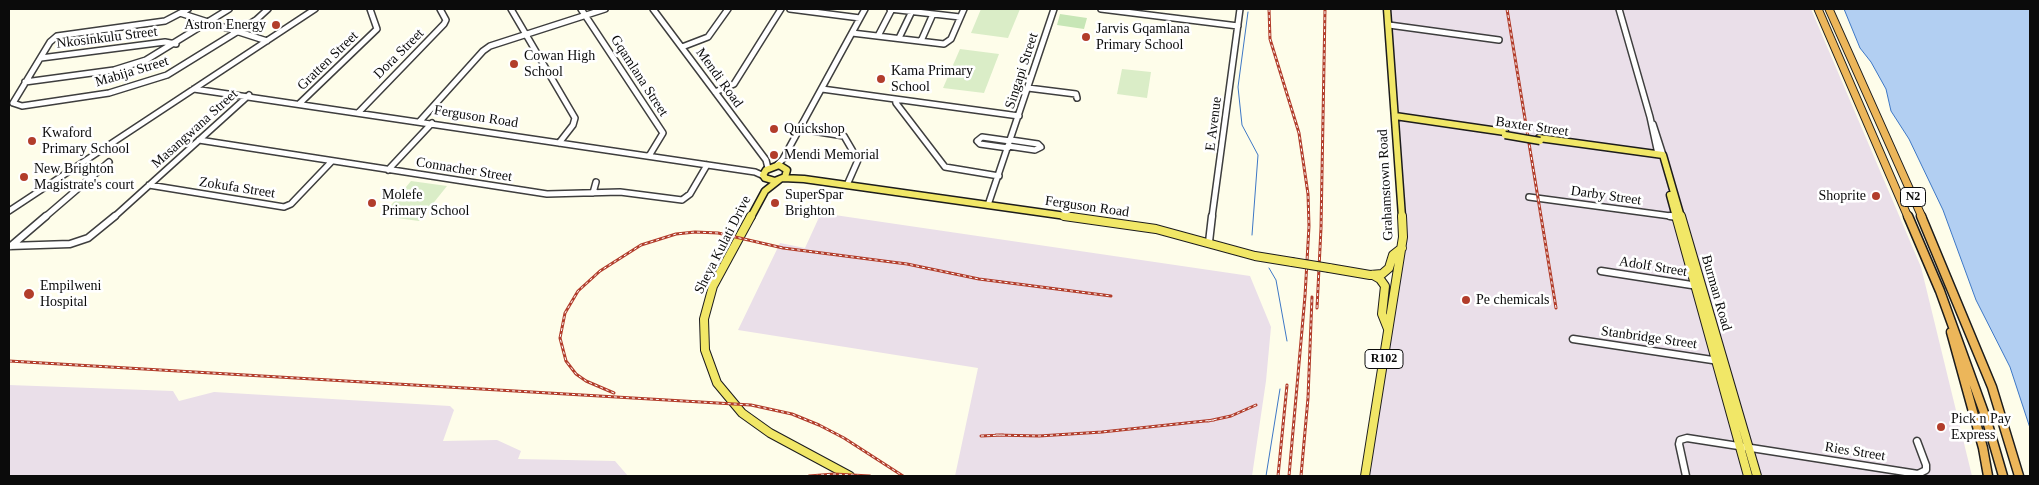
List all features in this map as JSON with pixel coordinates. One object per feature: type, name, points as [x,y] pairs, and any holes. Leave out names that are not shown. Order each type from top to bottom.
[{"type":"highway","name":"N2","points":[[1818,9],[1940,291],[1987,422],[2003,476]]},
{"type":"highway","name":"N2","points":[[1829,9],[1911,192],[1992,388],[2019,476]]},
{"type":"highway","points":[[1940,291],[1983,448],[1988,476]]},
{"type":"highway","points":[[1992,388],[2025,476]]},
{"type":"main road","name":"Grahamstown Road","points":[[1364,476],[1402,248],[1402,211],[1387,9]]},
{"type":"main road","name":"Baxter Street","points":[[1395,118],[1661,157]]},
{"type":"main road","name":"Burman Road","points":[[1661,157],[1719,361],[1748,476]]},
{"type":"main road","name":"Ferguson Road","points":[[766,171],[781,171],[798,178],[1156,229],[1255,256],[1370,275]]},
{"type":"main road","points":[[766,171],[781,171]]},
{"type":"main road","name":"Sheya Kulati Drive","points":[[765,191],[766,171]]},
{"type":"main road","name":"Sheya Kulati Drive","points":[[781,171],[765,191],[710,292],[703,327],[707,359],[714,377],[723,391],[733,404],[754,424],[850,476]]},
{"type":"main road","points":[[1370,275],[1387,271],[1393,255],[1402,248]]},
{"type":"main road","points":[[1370,275],[1377,277],[1385,286],[1382,314],[1389,331]]},
{"type":"main road","name":"Burman Road","points":[[1719,361],[1757,476]]},
{"type":"street","points":[[25,82],[52,40],[61,34],[161,21],[188,9]]},
{"type":"street","points":[[25,82],[117,70],[151,58],[230,9]]},
{"type":"street","name":"Mabija Street","points":[[25,82],[13,101],[15,105],[114,93],[174,72],[258,19],[268,9]]},
{"type":"street","points":[[9,211],[315,9]]},
{"type":"street","name":"Gratten Street","points":[[300,103],[377,29],[370,9]]},
{"type":"street","name":"Dora Street","points":[[359,112],[444,24],[446,20],[440,9]]},
{"type":"street","points":[[511,9],[575,120],[559,143]]},
{"type":"street","name":"Gqamlana Street","points":[[581,9],[663,133],[649,156]]},
{"type":"street","points":[[420,121],[483,51],[497,43],[605,9]]},
{"type":"street","name":"Mendi Road","points":[[653,9],[715,92],[766,171]]},
{"type":"street","points":[[682,47],[708,37],[728,9]]},
{"type":"street","points":[[715,92],[734,84],[781,9]]},
{"type":"street","points":[[790,9],[860,18]]},
{"type":"street","points":[[781,171],[784,159],[865,9]]},
{"type":"street","points":[[878,36],[891,9],[960,17]]},
{"type":"street","points":[[852,32],[946,43],[951,39],[964,9]]},
{"type":"street","name":"Singapi Street","points":[[988,205],[1054,9]]},
{"type":"street","points":[[1101,9],[1149,12],[1238,26]]},
{"type":"street","name":"E Avenue","points":[[1209,242],[1240,9]]},
{"type":"street","name":"Burman Road","points":[[1619,9],[1661,157]]},
{"type":"street","points":[[899,38],[912,10]]},
{"type":"street","points":[[180,13],[267,40]]},
{"type":"street","points":[[920,41],[933,14]]},
{"type":"street","points":[[1389,25],[1499,40]]},
{"type":"street","name":"Nkosinkulu Street","points":[[41,58],[165,42],[176,44]]},
{"type":"street","points":[[1028,88],[1077,94],[1077,98]]},
{"type":"street","name":"Ferguson Road","points":[[194,89],[300,103],[754,172],[766,171]]},
{"type":"street","points":[[822,89],[1019,116]]},
{"type":"street","name":"Masangwana Street","points":[[10,246],[70,244],[88,238],[103,227],[249,96]]},
{"type":"street","points":[[895,99],[896,104],[944,166],[953,170],[998,176]]},
{"type":"street","points":[[388,170],[432,123]]},
{"type":"street","points":[[800,129],[844,136],[858,160],[847,185]]},
{"type":"street","points":[[1009,144],[980,144],[977,141],[982,137],[1009,144],[1035,150],[1041,147],[1038,144],[1009,144]]},
{"type":"street","name":"Connacher Street","points":[[199,140],[542,194],[620,192],[682,200],[690,194],[708,165]]},
{"type":"street","name":"Zokufa Street","points":[[149,185],[284,207],[291,204],[332,161]]},
{"type":"street","points":[[10,246],[109,162]]},
{"type":"street","points":[[593,192],[596,182]]},
{"type":"street","name":"Darby Street","points":[[1529,197],[1678,217]]},
{"type":"street","name":"Adolf Street","points":[[1601,272],[1698,286]]},
{"type":"street","name":"Stanbridge Street","points":[[1573,339],[1719,361]]},
{"type":"street","points":[[1686,476],[1678,446],[1682,439],[1689,438],[1749,448]]},
{"type":"street","name":"Ries Street","points":[[1749,448],[1918,474],[1924,472],[1926,468],[1917,441]]},
{"type":"shaded area","points":[[1390,9],[1811,9],[1921,267],[1972,476],[1369,476],[1406,242],[1399,114]]},
{"type":"shaded area","points":[[821,213],[1250,276],[1271,327],[1266,381],[1252,476],[955,476],[978,368],[738,330],[780,243],[805,248]]},
{"type":"shaded area","points":[[9,385],[173,391],[179,401],[214,392],[450,406],[454,410],[443,441],[497,440],[521,451],[518,459],[615,461],[628,476],[9,476]]},
{"type":"green space","points":[[981,9],[1020,9],[1008,38],[971,33]]},
{"type":"green space","points":[[1060,14],[1087,18],[1084,29],[1057,25]]},
{"type":"green space","points":[[960,49],[999,54],[984,93],[943,88]]},
{"type":"green space","points":[[1122,69],[1151,72],[1147,98],[1117,94]]},
{"type":"green space","points":[[411,181],[447,186],[419,221],[382,216]]},
{"type":"water","points":[[1844,9],[2030,9],[2030,428],[2010,367],[1976,300],[1943,210],[1909,139],[1891,111],[1886,89],[1871,62],[1860,48]]},
{"type":"waterway","points":[[1248,12],[1238,87],[1242,125],[1258,155],[1252,235]]},
{"type":"waterway","points":[[1269,268],[1276,280],[1287,341]]},
{"type":"waterway","points":[[1266,476],[1280,389]]},
{"type":"railway","points":[[1269,9],[1270,39],[1299,133],[1308,194],[1309,226],[1305,296],[1289,476]]},
{"type":"railway","points":[[1317,308],[1321,228],[1325,9]]},
{"type":"railway","points":[[1507,9],[1556,308]]},
{"type":"railway","points":[[614,393],[586,381],[576,374],[566,361],[560,338],[565,313],[578,291],[600,271],[641,245],[676,234],[695,232],[718,233],[783,248],[907,264],[979,279],[1111,296]]},
{"type":"railway","points":[[1301,476],[1308,398],[1312,297]]},
{"type":"railway","points":[[9,361],[751,405],[792,414],[819,425],[844,438],[903,476]]},
{"type":"railway","points":[[1278,476],[1287,385]]},
{"type":"railway","points":[[1211,420],[1231,416],[1256,405]]},
{"type":"railway","points":[[1001,435],[1039,436],[1102,432],[1211,420]]},
{"type":"railway","points":[[996,435],[1001,435]]},
{"type":"railway","points":[[981,436],[1001,435]]},
{"type":"railway","points":[[809,476],[834,474],[870,476]]},
{"type":"place","name":"Astron Energy","points":[[276,25]]},
{"type":"place","name":"Jarvis Gqamlana Primary School","points":[[1086,37]]},
{"type":"place","name":"Cowan High School","points":[[514,64]]},
{"type":"place","name":"Kama Primary School","points":[[881,79]]},
{"type":"place","name":"Quickshop","points":[[774,129]]},
{"type":"place","name":"Kwaford Primary School","points":[[32,141]]},
{"type":"place","name":"Mendi Memorial","points":[[774,155]]},
{"type":"place","name":"New Brighton Magistrate's court","points":[[24,177]]},
{"type":"place","name":"Shoprite","points":[[1876,196]]},
{"type":"place","name":"Molefe Primary School","points":[[372,203]]},
{"type":"place","name":"SuperSpar Brighton","points":[[775,203]]},
{"type":"place","name":"Empilweni Hospital","points":[[29,294]]},
{"type":"place","name":"Pe chemicals","points":[[1466,300]]},
{"type":"place","name":"Pick n Pay Express","points":[[1941,427]]}]
